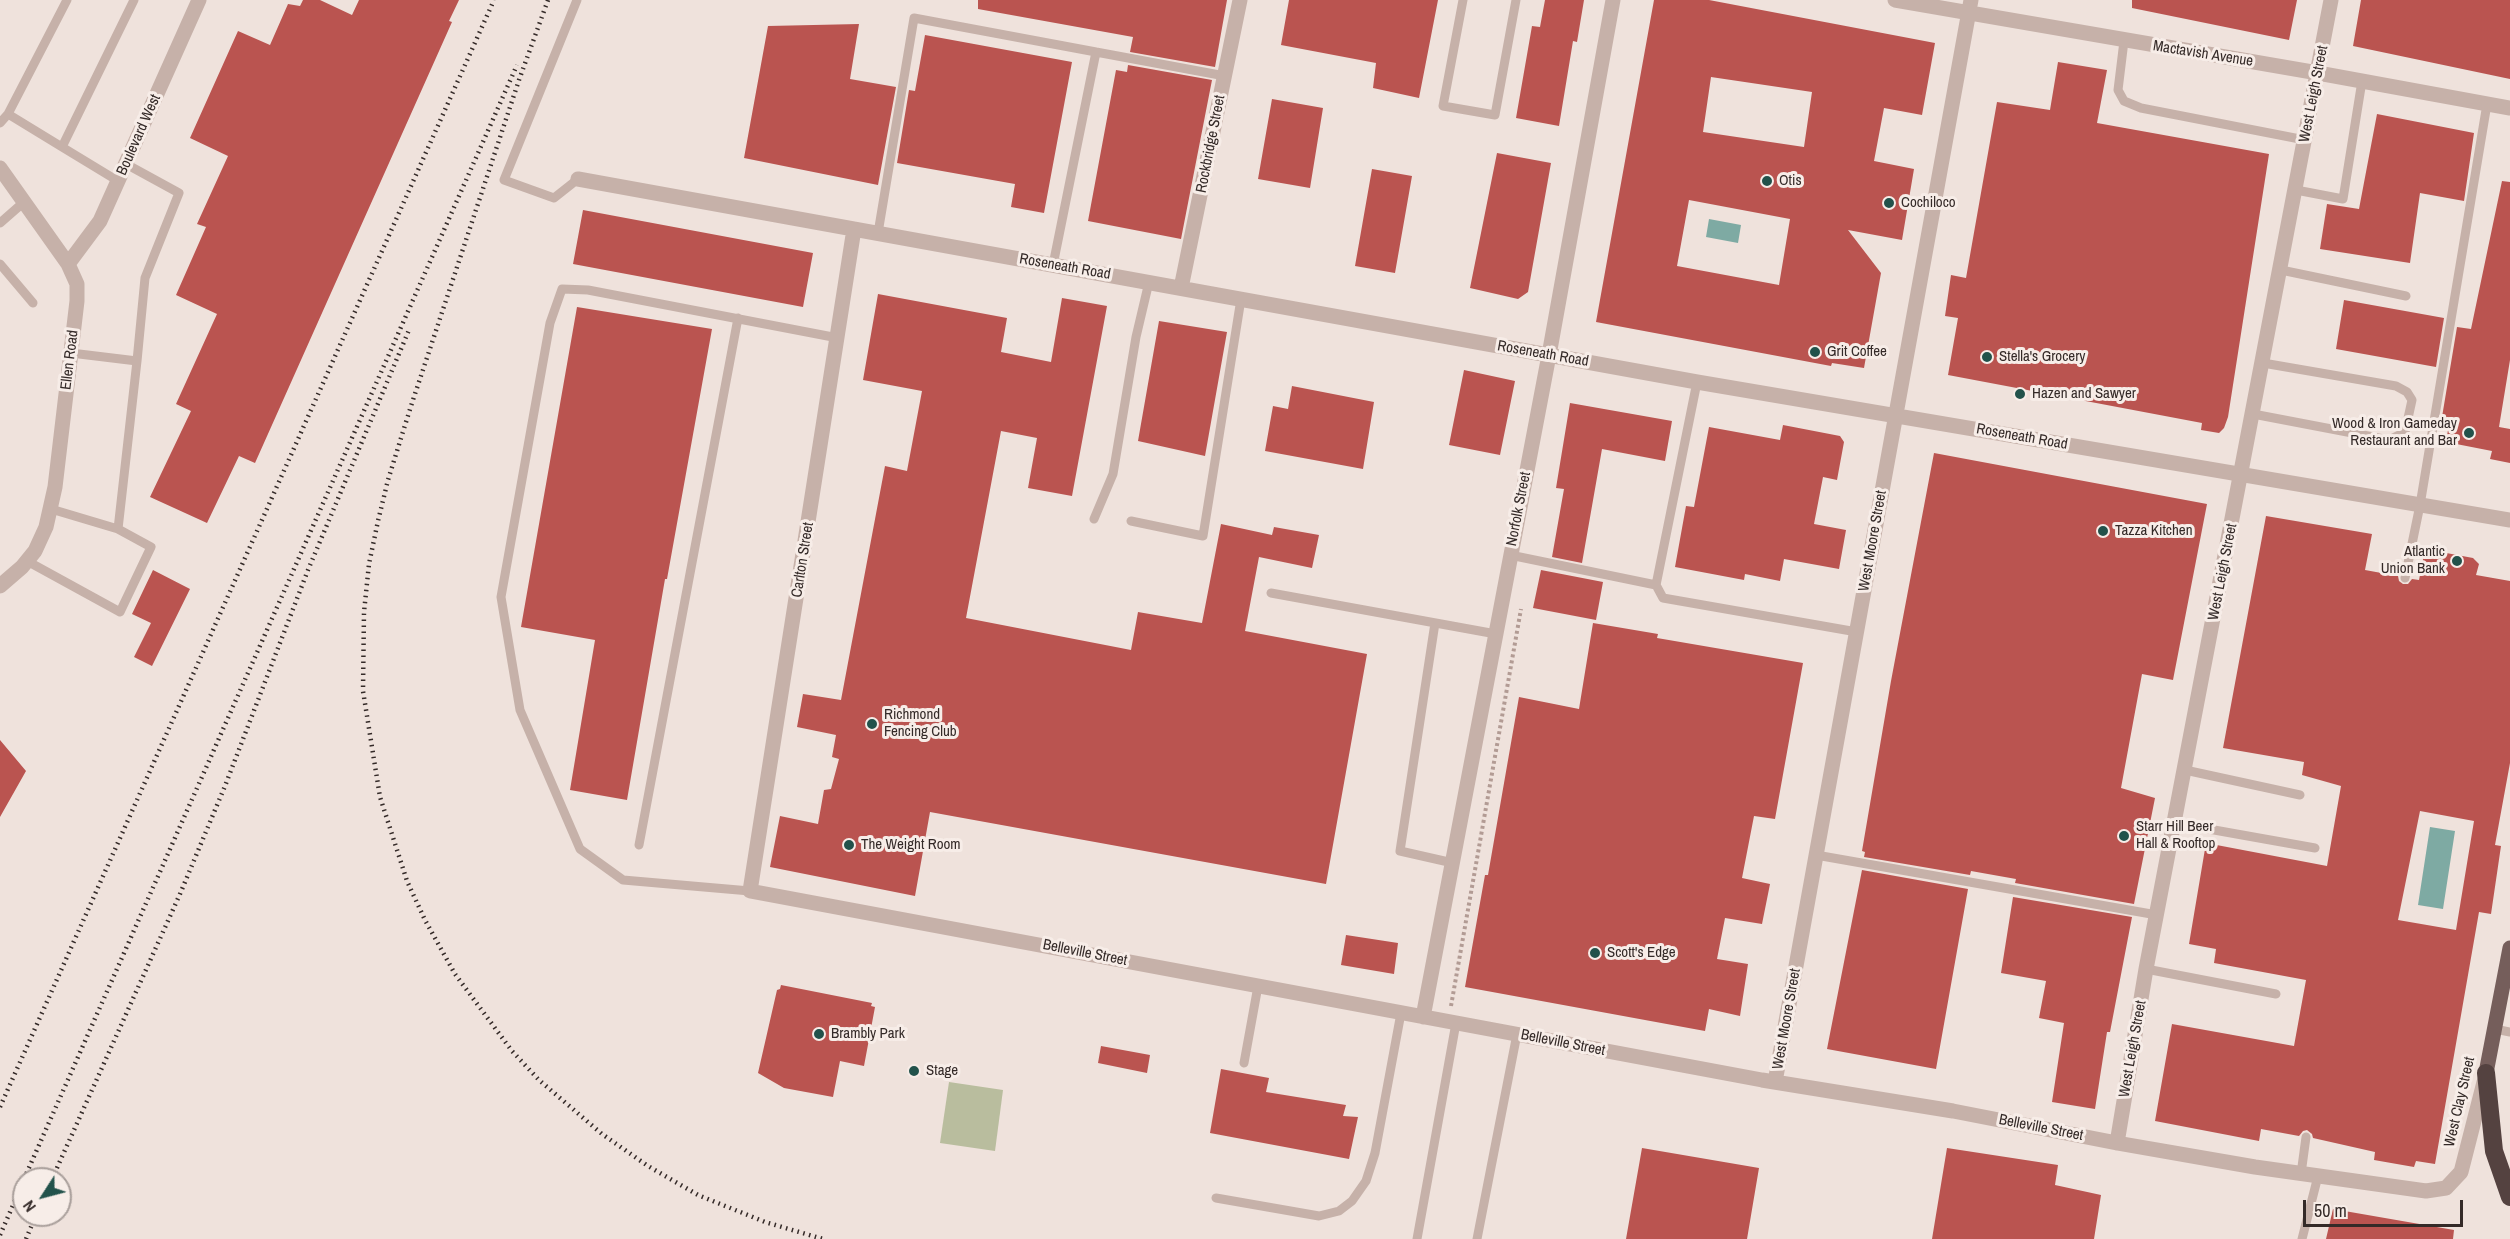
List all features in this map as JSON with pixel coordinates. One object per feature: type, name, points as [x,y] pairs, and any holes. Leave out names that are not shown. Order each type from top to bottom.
[{"type":"highway","points":[[2486,1073],[2494,1151],[2510,1197]]},
{"type":"main road","name":"West Clay Street","points":[[2486,1073],[2510,948]]},
{"type":"street","name":"Boulevard West","points":[[68,264],[100,221],[199,0]]},
{"type":"street","name":"Rockbridge Street","points":[[1181,288],[1240,0]]},
{"type":"street","name":"Norfolk Street","points":[[1423,1017],[1549,355],[1613,0]]},
{"type":"street","name":"Mactavish Avenue","points":[[1895,0],[1970,7],[2124,41],[2510,108]]},
{"type":"street","name":"West Leigh Street","points":[[2117,1143],[2146,969],[2331,0]]},
{"type":"street","name":"West Moore Street","points":[[1775,1082],[1970,7]]},
{"type":"street","name":"Ellen Road","points":[[0,168],[68,264],[76,284],[71,353],[51,509],[46,527],[25,564],[0,586]]},
{"type":"street","name":"Roseneath Road","points":[[578,179],[1697,382],[2510,520]]},
{"type":"street","name":"Carlton Street","points":[[750,891],[854,229]]},
{"type":"street","name":"Belleville Street","points":[[750,891],[1775,1082],[1953,1111],[2117,1143],[2301,1174],[2376,1184]]},
{"type":"street","name":"West Clay Street","points":[[2376,1184],[2436,1191],[2446,1188],[2455,1180],[2461,1172],[2469,1145],[2486,1073]]},
{"type":"lane","points":[[0,123],[8,114],[68,0]]},
{"type":"lane","points":[[62,147],[134,0]]},
{"type":"lane","points":[[577,0],[504,180],[554,198],[578,179]]},
{"type":"lane","points":[[1463,0],[1443,106],[1495,116],[1516,0]]},
{"type":"lane","points":[[878,233],[914,18],[1224,76]]},
{"type":"lane","points":[[2124,41],[2118,90],[2124,101],[2141,108],[2305,140]]},
{"type":"lane","points":[[1053,265],[1096,52]]},
{"type":"lane","points":[[2296,190],[2343,199],[2362,81]]},
{"type":"lane","points":[[2405,578],[2420,505],[2487,104]]},
{"type":"lane","points":[[8,114],[118,181]]},
{"type":"lane","points":[[118,529],[145,278],[179,194],[126,164]]},
{"type":"lane","points":[[0,223],[24,202]]},
{"type":"lane","points":[[0,264],[33,303]]},
{"type":"lane","points":[[2281,270],[2406,296]]},
{"type":"lane","points":[[1094,519],[1113,474],[1136,337],[1149,282]]},
{"type":"lane","points":[[750,891],[622,880],[580,849],[520,710],[501,597],[549,323],[562,289],[588,290],[837,338]]},
{"type":"lane","points":[[1131,521],[1203,536],[1241,299]]},
{"type":"lane","points":[[639,844],[738,318]]},
{"type":"lane","points":[[71,353],[137,361]]},
{"type":"lane","points":[[2253,414],[2389,440],[2406,432],[2412,400],[2407,392],[2396,386],[2263,363]]},
{"type":"lane","points":[[1697,382],[1656,585],[1663,598],[1857,632]]},
{"type":"lane","points":[[25,564],[120,612],[151,547],[118,529],[51,509]]},
{"type":"lane","points":[[1510,555],[1656,585]]},
{"type":"lane","points":[[1271,593],[1496,634]]},
{"type":"lane","points":[[1435,623],[1400,851],[1453,862]]},
{"type":"lane","points":[[2185,770],[2300,795]]},
{"type":"lane","points":[[2175,823],[2315,848]]},
{"type":"lane","points":[[1816,855],[2157,915]]},
{"type":"lane","points":[[2146,969],[2276,994]]},
{"type":"lane","points":[[1244,1064],[1258,986]]},
{"type":"lane","points":[[1216,1198],[1319,1216],[1339,1211],[1352,1201],[1366,1181],[1375,1153],[1401,1013]]},
{"type":"lane","points":[[1417,1239],[1456,1023]]},
{"type":"lane","points":[[2494,1029],[2510,1032]]},
{"type":"lane","points":[[1478,1239],[1517,1034]]},
{"type":"lane","points":[[2301,1174],[2306,1137]]},
{"type":"lane","points":[[2302,1239],[2318,1176]]},
{"type":"green space","points":[[949,1082],[1003,1090],[995,1151],[940,1143]]},
{"type":"water","points":[[1709,219],[1741,225],[1738,243],[1706,237]]},
{"type":"water","points":[[2430,827],[2455,831],[2443,909],[2418,905]]},
{"type":"building","points":[[303,0],[320,0],[352,15],[359,0],[459,0],[449,21],[452,22],[255,463],[239,456],[207,523],[150,497],[191,411],[176,404],[217,314],[176,295],[206,227],[197,224],[228,156],[190,138],[238,31],[270,45],[288,4],[300,6]]},
{"type":"building","points":[[978,0],[1227,0],[1215,67],[1130,52],[1133,37],[978,9]]},
{"type":"building","points":[[1289,0],[1438,0],[1419,98],[1373,88],[1376,63],[1281,45]]},
{"type":"building","points":[[1545,0],[1584,0],[1577,42],[1573,41],[1559,126],[1516,118],[1532,26],[1540,27]]},
{"type":"building","name":"Otis","points":[[1654,0],[1709,0],[1935,43],[1922,115],[1884,108],[1874,161],[1914,169],[1902,240],[1848,230],[1881,273],[1864,368],[1832,363],[1831,366],[1596,322]],"holes":[[[1711,77],[1812,92],[1804,147],[1703,132]],[[1689,200],[1790,219],[1779,285],[1677,266]]]},
{"type":"building","points":[[2132,0],[2297,0],[2289,40],[2132,8]]},
{"type":"building","points":[[2361,0],[2510,0],[2510,79],[2353,46]]},
{"type":"building","points":[[859,24],[850,79],[896,87],[878,185],[744,158],[768,26]]},
{"type":"building","points":[[925,35],[1072,62],[1044,213],[1011,207],[1015,184],[897,163],[909,90],[915,91]]},
{"type":"building","points":[[2058,62],[2107,70],[2097,123],[2269,154],[2228,417],[2224,428],[2219,433],[2201,430],[2202,423],[1948,375],[1958,318],[1945,316],[1951,275],[1966,278],[1997,102],[2050,110]]},
{"type":"building","points":[[1128,65],[1212,80],[1181,239],[1088,221],[1116,70],[1127,72]]},
{"type":"building","points":[[1272,99],[1323,108],[1310,188],[1258,179]]},
{"type":"building","points":[[2377,114],[2474,133],[2464,201],[2420,193],[2410,263],[2320,249],[2327,204],[2359,209]]},
{"type":"building","points":[[1497,153],[1551,163],[1528,292],[1518,299],[1470,288]]},
{"type":"building","points":[[1372,169],[1412,176],[1395,273],[1355,266]]},
{"type":"building","points":[[2502,181],[2510,182],[2510,360],[2499,427],[2510,429],[2510,463],[2490,459],[2492,451],[2446,442],[2449,424],[2441,423],[2457,327],[2471,329]]},
{"type":"building","points":[[583,210],[813,253],[803,307],[573,264]]},
{"type":"building","points":[[878,294],[1007,318],[1001,352],[1051,362],[1062,298],[1107,306],[1072,496],[1028,488],[1037,438],[1001,431],[966,618],[1131,650],[1138,612],[1202,623],[1221,524],[1272,535],[1274,527],[1319,535],[1312,568],[1259,557],[1245,631],[1367,654],[1326,884],[930,812],[915,896],[770,867],[780,816],[818,824],[824,790],[831,789],[839,759],[832,757],[836,735],[797,727],[803,694],[841,700],[885,466],[907,471],[922,391],[863,380]]},
{"type":"building","points":[[2344,300],[2444,318],[2436,367],[2336,349]]},
{"type":"building","points":[[577,307],[712,329],[667,579],[665,579],[627,800],[570,790],[595,640],[521,627]]},
{"type":"building","points":[[1159,321],[1227,332],[1205,456],[1138,441]]},
{"type":"building","points":[[1464,370],[1515,381],[1500,455],[1449,445]]},
{"type":"building","points":[[1292,386],[1374,402],[1363,469],[1265,451],[1273,406],[1288,409]]},
{"type":"building","points":[[1570,403],[1672,421],[1665,461],[1602,449],[1582,563],[1552,557],[1564,489],[1556,488]]},
{"type":"building","points":[[1783,425],[1840,436],[1844,442],[1837,480],[1823,477],[1814,524],[1846,530],[1839,569],[1784,559],[1780,581],[1745,574],[1744,580],[1675,567],[1686,506],[1694,507],[1709,427],[1780,440]]},
{"type":"building","points":[[1934,453],[2207,504],[2173,680],[2142,674],[2121,788],[2155,798],[2134,904],[2015,883],[2016,879],[1971,871],[1970,875],[1864,857],[1865,852],[1862,851],[1891,681]]},
{"type":"building","points":[[2266,516],[2372,534],[2365,570],[2398,576],[2399,581],[2403,584],[2408,584],[2412,579],[2419,580],[2425,549],[2473,558],[2479,564],[2476,575],[2510,581],[2510,763],[2495,845],[2501,846],[2491,914],[2479,912],[2435,1164],[2416,1161],[2414,1167],[2374,1160],[2375,1152],[2313,1138],[2307,1130],[2299,1136],[2261,1129],[2259,1141],[2155,1121],[2172,1024],[2294,1046],[2306,980],[2214,963],[2216,949],[2189,944],[2206,843],[2327,866],[2341,786],[2302,775],[2304,762],[2223,748]],"holes":[[[2420,811],[2474,821],[2456,930],[2398,920]]]},
{"type":"building","points":[[153,570],[190,589],[152,666],[134,657],[151,623],[132,614]]},
{"type":"building","points":[[1541,570],[1603,582],[1596,620],[1533,608]]},
{"type":"building","points":[[1593,623],[1658,634],[1657,638],[1803,663],[1775,819],[1754,816],[1742,878],[1770,884],[1762,924],[1725,918],[1717,959],[1748,964],[1740,1016],[1709,1009],[1705,1031],[1465,987],[1485,875],[1488,875],[1519,697],[1579,709]]},
{"type":"building","points":[[0,740],[26,771],[0,817]]},
{"type":"building","points":[[1862,870],[1968,889],[1936,1069],[1827,1049]]},
{"type":"building","points":[[2013,897],[2132,917],[2110,1032],[2107,1032],[2095,1109],[2052,1102],[2064,1023],[2039,1018],[2046,981],[2001,973]]},
{"type":"building","points":[[1346,935],[1398,943],[1394,974],[1341,965]]},
{"type":"building","name":"Brambly Park","points":[[781,985],[872,1003],[871,1006],[875,1007],[864,1066],[840,1061],[833,1097],[784,1088],[758,1073],[777,990]]},
{"type":"building","points":[[1101,1046],[1150,1055],[1147,1073],[1098,1063]]},
{"type":"building","points":[[1221,1069],[1269,1078],[1266,1092],[1346,1105],[1343,1116],[1358,1117],[1349,1159],[1210,1133]]},
{"type":"building","points":[[1642,1148],[1759,1168],[1747,1239],[1626,1239]]},
{"type":"building","points":[[1947,1148],[2058,1165],[2055,1185],[2101,1195],[2094,1239],[1932,1239]]},
{"type":"building","points":[[2333,1209],[2454,1230],[2453,1239],[2326,1239]]},
{"type":"railway","points":[[0,1107],[494,0]]},
{"type":"railway","points":[[548,0],[519,80],[411,406],[378,521],[369,564],[364,612],[363,691],[380,797],[407,881],[425,920],[455,974],[512,1051],[539,1080],[602,1134],[648,1166],[698,1195],[765,1222],[823,1239]]},
{"type":"railway","points":[[29,1167],[517,65]]},
{"type":"railway","points":[[57,1167],[180,894],[225,786],[308,570],[409,330]]},
{"type":"railway","points":[[0,1235],[12,1208]]},
{"type":"railway","points":[[26,1239],[31,1227]]},
{"type":"place","name":"Otis","points":[[1767,181]]},
{"type":"place","name":"Cochiloco","points":[[1889,203]]},
{"type":"place","name":"Grit Coffee","points":[[1815,352]]},
{"type":"place","name":"Stella's Grocery","points":[[1987,357]]},
{"type":"place","name":"Hazen and Sawyer","points":[[2020,394]]},
{"type":"place","name":"Wood & Iron Gameday Restaurant and Bar","points":[[2469,433]]},
{"type":"place","name":"Tazza Kitchen","points":[[2103,531]]},
{"type":"place","name":"Atlantic Union Bank","points":[[2457,561]]},
{"type":"place","name":"Richmond Fencing Club","points":[[872,724]]},
{"type":"place","name":"Starr Hill Beer Hall & Rooftop","points":[[2124,836]]},
{"type":"place","name":"The Weight Room","points":[[849,845]]},
{"type":"place","name":"Scott's Edge","points":[[1595,953]]},
{"type":"place","name":"Brambly Park","points":[[819,1034]]},
{"type":"place","name":"Stage","points":[[914,1071]]}]
